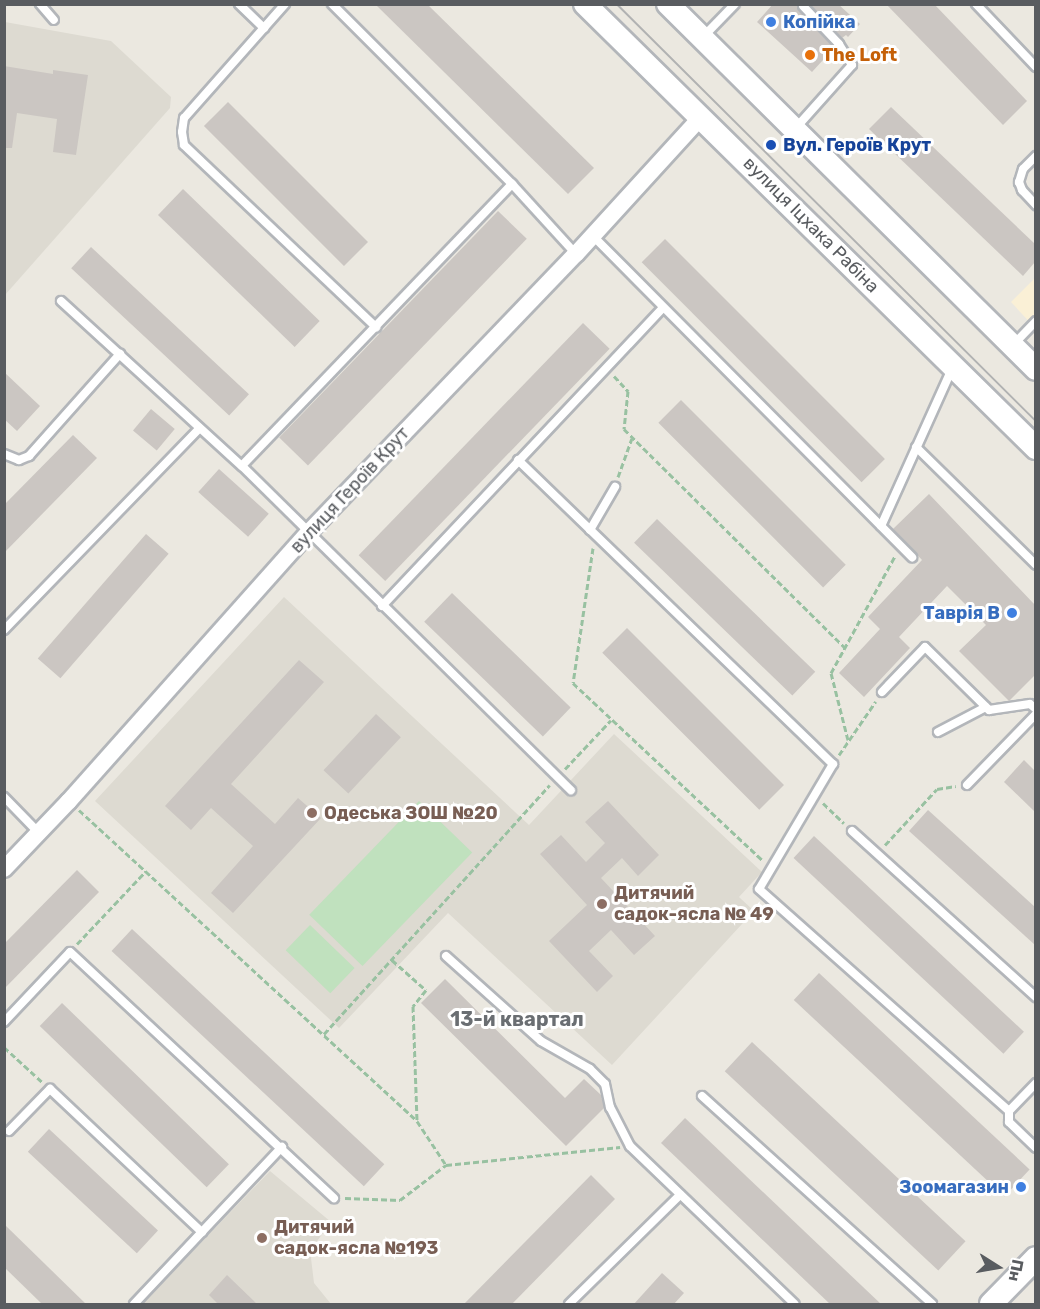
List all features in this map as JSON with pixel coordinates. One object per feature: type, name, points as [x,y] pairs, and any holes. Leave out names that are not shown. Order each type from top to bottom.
[{"type":"main road","name":"вулиця Іцхака Рабіна","points":[[585,4],[1035,448]]},
{"type":"main road","points":[[668,4],[1035,367]]},
{"type":"main road","points":[[992,1305],[1035,1258]]},
{"type":"street","name":"вулиця Героїв Крут","points":[[4,868],[40,834],[309,532],[593,237],[702,117]]},
{"type":"lane","points":[[40,4],[54,20]]},
{"type":"lane","points":[[239,4],[264,28]]},
{"type":"lane","points":[[285,4],[184,118],[182,132],[184,145],[376,327]]},
{"type":"lane","points":[[332,4],[513,184],[576,254]]},
{"type":"lane","points":[[702,39],[735,4]]},
{"type":"lane","points":[[976,4],[1035,67]]},
{"type":"lane","points":[[794,130],[852,65],[839,44],[802,6]]},
{"type":"lane","points":[[1035,156],[1023,169],[1019,182],[1022,190],[1035,205]]},
{"type":"lane","points":[[242,466],[513,184]]},
{"type":"lane","points":[[593,237],[912,557]]},
{"type":"lane","points":[[61,301],[242,466],[382,606],[571,789]]},
{"type":"lane","points":[[382,606],[663,308]]},
{"type":"lane","points":[[1012,345],[1035,321]]},
{"type":"lane","points":[[4,454],[19,460],[29,456],[120,354]]},
{"type":"lane","points":[[881,526],[954,366]]},
{"type":"lane","points":[[4,630],[200,428]]},
{"type":"lane","points":[[916,447],[1035,565]]},
{"type":"lane","points":[[518,460],[833,764],[759,889],[1009,1111]]},
{"type":"lane","points":[[592,532],[615,487]]},
{"type":"lane","points":[[882,692],[925,647],[989,710],[1030,704],[1035,709]]},
{"type":"lane","points":[[938,732],[986,706]]},
{"type":"lane","points":[[967,785],[1035,714]]},
{"type":"lane","points":[[4,797],[40,834]]},
{"type":"lane","points":[[852,831],[1035,997]]},
{"type":"lane","points":[[4,1022],[70,952],[282,1147],[334,1198]]},
{"type":"lane","points":[[446,956],[541,1041],[590,1068],[605,1084],[610,1107],[630,1146],[795,1305]]},
{"type":"lane","points":[[1035,1083],[1009,1111],[1009,1122],[1035,1148]]},
{"type":"lane","points":[[9,1131],[50,1089],[202,1232]]},
{"type":"lane","points":[[702,1096],[932,1305]]},
{"type":"lane","points":[[134,1305],[282,1147]]},
{"type":"lane","points":[[569,1305],[680,1195]]},
{"type":"path","points":[[606,367],[628,391],[624,429],[845,648]]},
{"type":"path","points":[[615,487],[633,438]]},
{"type":"path","points":[[592,532],[573,683],[772,868]]},
{"type":"path","points":[[848,740],[831,673],[901,546]]},
{"type":"path","points":[[833,764],[882,692]]},
{"type":"path","points":[[324,1034],[611,720]]},
{"type":"path","points":[[877,853],[937,789],[967,785]]},
{"type":"path","points":[[815,796],[852,831]]},
{"type":"path","points":[[69,801],[417,1121],[446,1165]]},
{"type":"path","points":[[70,952],[146,871]]},
{"type":"path","points":[[392,960],[426,990],[413,1005],[417,1121]]},
{"type":"path","points":[[4,1047],[50,1089]]},
{"type":"path","points":[[334,1198],[399,1200],[446,1165],[630,1146]]},
{"type":"shaded area","points":[[5,22],[111,41],[171,97],[170,108],[5,295]]},
{"type":"shaded area","points":[[1035,278],[1035,328],[1011,302]]},
{"type":"shaded area","name":"Одеська ЗОШ №20","points":[[284,597],[529,825],[614,734],[762,872],[739,897],[754,911],[612,1065],[448,913],[339,1028],[95,801]]},
{"type":"shaded area","name":"Дитячий садок-ясла №193","points":[[270,1171],[331,1222],[315,1244],[311,1258],[314,1283],[331,1304],[142,1304]]},
{"type":"green space","points":[[419,801],[472,852],[362,966],[309,915]]},
{"type":"green space","points":[[310,925],[355,968],[330,993],[286,950]]},
{"type":"building","points":[[375,4],[427,4],[594,168],[568,194]]},
{"type":"building","points":[[773,4],[797,4],[798,10],[834,48],[812,72],[757,22]]},
{"type":"building","points":[[810,4],[838,4],[860,24],[848,37],[846,35],[842,38]]},
{"type":"building","points":[[886,4],[934,4],[1027,101],[1003,125]]},
{"type":"building","points":[[4,66],[53,74],[53,70],[88,75],[76,155],[53,152],[57,119],[17,113],[12,148],[4,148]]},
{"type":"building","points":[[228,102],[368,242],[344,266],[204,126]]},
{"type":"building","points":[[891,107],[1035,244],[1035,262],[1023,276],[869,129]]},
{"type":"building","points":[[183,189],[320,321],[295,347],[158,215]]},
{"type":"building","points":[[498,211],[527,239],[308,465],[279,438]]},
{"type":"building","points":[[665,239],[885,459],[862,482],[642,262]]},
{"type":"building","points":[[91,247],[249,394],[229,416],[71,268]]},
{"type":"building","points":[[583,323],[610,349],[385,581],[359,555]]},
{"type":"building","points":[[4,372],[40,406],[17,431],[4,419]]},
{"type":"building","points":[[681,400],[846,565],[823,587],[658,423]]},
{"type":"building","points":[[151,409],[175,429],[157,450],[133,430]]},
{"type":"building","points":[[73,435],[97,458],[4,553],[4,505]]},
{"type":"building","points":[[219,469],[269,514],[248,537],[198,492]]},
{"type":"building","points":[[929,494],[1035,605],[1035,675],[1009,701],[959,651],[986,625],[947,586],[899,637],[910,648],[864,697],[839,673],[880,629],[868,617],[922,560],[893,529]]},
{"type":"building","points":[[657,519],[815,672],[792,696],[634,543]]},
{"type":"building","points":[[146,534],[169,554],[60,678],[38,659]]},
{"type":"building","points":[[452,593],[571,708],[543,736],[424,622]]},
{"type":"building","points":[[627,628],[784,785],[759,810],[602,653]]},
{"type":"building","points":[[299,660],[324,682],[231,784],[275,824],[298,798],[321,818],[233,913],[211,893],[253,846],[211,808],[191,830],[165,806]]},
{"type":"building","points":[[376,714],[401,737],[348,794],[323,770]]},
{"type":"building","points":[[1024,760],[1035,771],[1035,812],[1004,782]]},
{"type":"building","points":[[608,801],[659,855],[638,876],[622,858],[601,878],[655,936],[634,955],[611,930],[589,951],[613,976],[597,992],[549,941],[587,905],[540,854],[561,835],[586,862],[605,843],[585,822]]},
{"type":"building","points":[[928,810],[1035,907],[1035,945],[909,831]]},
{"type":"building","points":[[814,836],[1024,1032],[1003,1054],[794,858]]},
{"type":"building","points":[[77,870],[99,892],[4,989],[4,944]]},
{"type":"building","points":[[132,929],[384,1164],[364,1186],[112,951]]},
{"type":"building","points":[[819,973],[1030,1169],[1004,1196],[794,1000]]},
{"type":"building","points":[[445,979],[565,1098],[584,1079],[601,1095],[604,1108],[566,1146],[421,1003]]},
{"type":"building","points":[[62,1003],[229,1164],[207,1187],[40,1026]]},
{"type":"building","points":[[752,1042],[966,1241],[938,1270],[725,1071]]},
{"type":"building","points":[[685,1118],[882,1305],[831,1305],[661,1143]]},
{"type":"building","points":[[49,1129],[158,1231],[137,1253],[28,1152]]},
{"type":"building","points":[[591,1175],[615,1199],[511,1305],[463,1305]]},
{"type":"building","points":[[4,1224],[87,1305],[43,1305],[4,1267]]},
{"type":"building","points":[[662,1273],[684,1293],[673,1305],[633,1305]]},
{"type":"building","points":[[227,1275],[258,1305],[219,1305],[209,1295]]},
{"type":"tram line","points":[[617,4],[1036,421]]},
{"type":"place","name":"Копійка","points":[[771,22]]},
{"type":"place","name":"The Loft","points":[[810,55]]},
{"type":"place","name":"Вул. Героїв Крут","points":[[771,145]]},
{"type":"place","name":"Таврія В","points":[[1012,613]]},
{"type":"place","name":"Одеська ЗОШ №20","points":[[312,813]]},
{"type":"place","name":"Дитячий садок-ясла № 49","points":[[602,904]]},
{"type":"place","name":"Зоомагазин","points":[[1021,1187]]},
{"type":"place","name":"Дитячий садок-ясла №193","points":[[262,1238]]},
{"type":"district","name":"13-й квартал","points":[[517,1019]]}]
